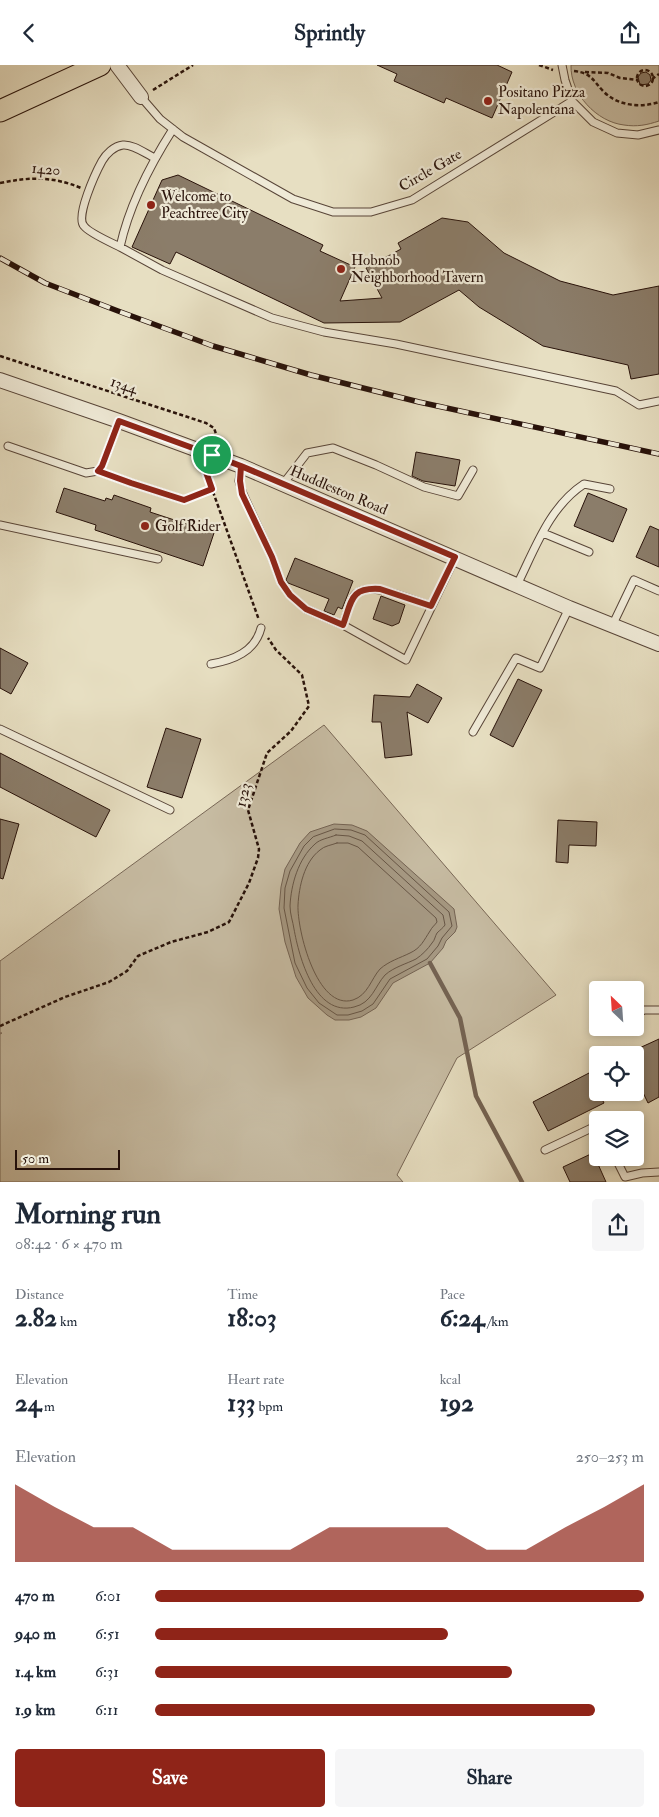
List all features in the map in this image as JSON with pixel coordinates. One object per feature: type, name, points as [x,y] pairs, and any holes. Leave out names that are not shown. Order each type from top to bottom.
[{"type":"main road","points":[[0,111],[100,65]]},
{"type":"street","points":[[117,65],[141,97]]},
{"type":"street","name":"Huddleston Road","points":[[0,380],[241,466],[455,557],[569,608],[659,644]]},
{"type":"lane","points":[[563,68],[572,101],[593,122],[617,133],[638,135],[659,130]]},
{"type":"lane","name":"Circle Gate","points":[[141,97],[160,119],[183,137],[293,199],[333,212],[371,212],[412,200],[572,101]]},
{"type":"lane","points":[[120,247],[124,227],[155,158],[173,129]]},
{"type":"lane","points":[[155,158],[130,146],[122,145],[112,149],[102,161],[81,211],[80,219],[83,226],[162,270],[272,318],[324,332],[396,344],[616,391],[639,405],[659,401]]},
{"type":"lane","points":[[98,471],[102,466],[119,421]]},
{"type":"lane","points":[[8,446],[86,473],[98,471],[184,500]]},
{"type":"lane","points":[[284,484],[307,453],[333,448],[424,487],[458,496],[473,471]]},
{"type":"lane","points":[[241,466],[240,481],[242,494],[272,557],[281,582],[290,595],[306,609],[343,625],[406,660],[455,557]]},
{"type":"lane","points":[[516,585],[552,515],[570,493],[584,484],[610,489]]},
{"type":"lane","points":[[0,525],[158,559]]},
{"type":"lane","points":[[543,533],[589,552]]},
{"type":"lane","points":[[612,626],[634,580],[659,591]]},
{"type":"lane","points":[[343,625],[354,597],[363,589],[380,589],[431,606]]},
{"type":"lane","points":[[473,732],[516,658],[540,668],[569,608]]},
{"type":"lane","points":[[211,663],[229,661],[249,649],[259,636],[261,628]]},
{"type":"lane","points":[[0,729],[170,810]]},
{"type":"lane","points":[[644,1010],[659,1010]]},
{"type":"lane","points":[[545,1151],[589,1129]]},
{"type":"lane","points":[[620,1166],[625,1177],[659,1172]]},
{"type":"path","points":[[141,97],[193,65]]},
{"type":"path","points":[[538,65],[552,70],[563,68],[584,72],[608,73],[625,79],[637,80],[642,86],[650,85],[651,74],[647,70],[640,72],[636,77],[637,80]]},
{"type":"path","points":[[584,72],[592,77],[605,93],[619,102],[633,105],[659,102]]},
{"type":"path","points":[[652,79],[659,74]]},
{"type":"path","name":"1420","points":[[0,183],[27,178],[52,179],[68,183],[89,192]]},
{"type":"path","name":"1344","points":[[0,356],[206,423],[214,428],[217,437],[212,455]]},
{"type":"path","name":"1323","points":[[0,1026],[65,997],[109,983],[127,971],[138,955],[171,942],[208,932],[229,922],[249,883],[258,858],[259,849],[248,811],[267,753],[291,731],[309,706],[302,675],[276,650],[261,628],[257,610],[206,472],[212,455]]},
{"type":"path","points":[[184,500],[212,489]]},
{"type":"shaded area","points":[[571,65],[659,65],[659,121],[633,126],[614,123],[604,118],[587,105],[580,96],[572,76]]},
{"type":"shaded area","points":[[324,725],[556,995],[457,1058],[397,1175],[403,1182],[0,1182],[0,1034],[2,1033],[0,1033],[0,961]]},
{"type":"water","points":[[334,824],[352,825],[367,831],[454,909],[457,927],[430,963],[393,983],[376,1008],[361,1017],[349,1020],[335,1020],[308,998],[296,977],[285,942],[279,909],[285,869],[300,843],[310,832]]},
{"type":"building","points":[[377,65],[497,65],[512,72],[492,118],[446,98],[444,103],[394,81],[397,74]]},
{"type":"building","points":[[646,72],[650,75],[651,80],[648,84],[640,85],[638,77],[641,73]]},
{"type":"building","points":[[178,175],[323,245],[320,251],[355,267],[340,301],[382,298],[366,268],[401,249],[398,243],[442,218],[468,222],[504,253],[560,281],[613,295],[659,286],[659,374],[631,379],[628,365],[543,346],[479,307],[459,290],[400,322],[324,323],[176,252],[170,264],[132,247],[162,180]]},
{"type":"building","points":[[416,452],[460,460],[455,486],[423,481],[412,476]]},
{"type":"building","name":"Golf Rider","points":[[64,488],[105,501],[106,498],[112,500],[114,495],[151,508],[150,512],[214,533],[203,566],[95,530],[96,525],[56,512]]},
{"type":"building","points":[[588,493],[627,509],[613,542],[574,526]]},
{"type":"building","points":[[650,526],[659,530],[659,567],[636,557]]},
{"type":"building","points":[[295,558],[353,581],[342,609],[338,607],[334,615],[324,611],[329,599],[288,583],[286,580]]},
{"type":"building","points":[[381,596],[405,605],[399,623],[392,626],[373,619]]},
{"type":"building","points":[[0,648],[28,663],[11,694],[0,688]]},
{"type":"building","points":[[518,679],[542,690],[513,747],[490,735]]},
{"type":"building","points":[[417,684],[442,698],[428,723],[407,712],[412,755],[385,758],[381,722],[372,722],[374,695],[410,697]]},
{"type":"building","points":[[166,728],[201,739],[182,798],[147,787]]},
{"type":"building","points":[[0,753],[110,810],[96,837],[0,787]]},
{"type":"building","points":[[0,819],[19,824],[3,879],[0,878]]},
{"type":"building","points":[[558,820],[597,822],[596,846],[569,845],[568,863],[556,862]]},
{"type":"building","points":[[659,1039],[659,1097],[648,1103],[644,1095],[644,1046]]},
{"type":"building","points":[[589,1073],[589,1101],[603,1101],[604,1103],[548,1131],[533,1102]]},
{"type":"building","points":[[589,1155],[589,1166],[599,1166],[606,1182],[570,1182],[563,1167]]},
{"type":"waterway","points":[[430,963],[460,1018],[476,1096],[522,1182]]},
{"type":"railway","points":[[0,258],[45,283],[213,346],[311,375],[419,402],[659,454]]},
{"type":"place","name":"Positano Pizza Napolentana","points":[[488,101]]},
{"type":"place","name":"Welcome to Peachtree City","points":[[151,205]]},
{"type":"place","name":"Hobnob Neighborhood Tavern","points":[[341,269]]},
{"type":"place","name":"Golf Rider","points":[[145,526]]},
{"type":"route","points":[[212,455],[119,421],[102,466],[98,471],[184,500],[212,489],[206,472],[212,455],[241,466],[455,557],[431,606],[380,589],[363,589],[354,597],[343,625],[306,609],[290,595],[281,582],[272,557],[242,494],[240,481],[241,466],[212,455]]}]
